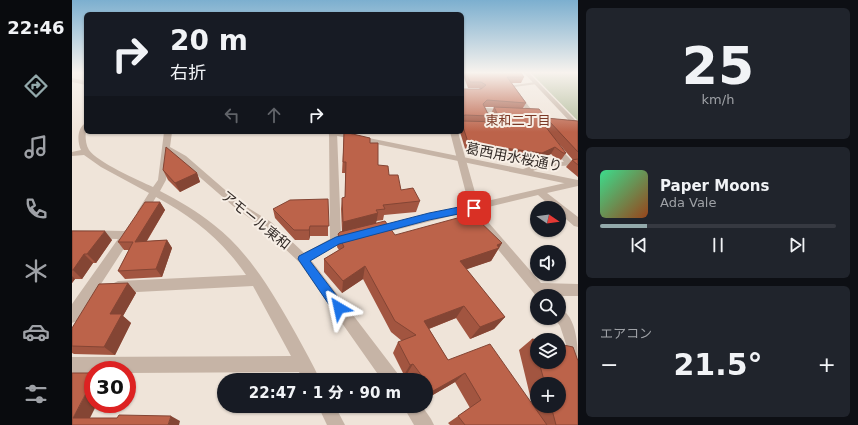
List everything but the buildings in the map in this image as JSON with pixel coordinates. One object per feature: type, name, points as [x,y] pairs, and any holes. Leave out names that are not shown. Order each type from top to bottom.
[{"type":"street","points":[[544,92],[578,127]]},
{"type":"street","points":[[84,128],[82,132],[83,146],[86,152],[102,164],[155,193],[170,199],[199,219],[247,267],[278,315],[308,373]]},
{"type":"street","points":[[72,316],[155,193],[162,180],[168,134]]},
{"type":"street","points":[[331,134],[336,241]]},
{"type":"street","name":"葛西用水桜通り","points":[[341,134],[577,183]]},
{"type":"street","points":[[455,134],[477,216],[538,289]]},
{"type":"street","name":"アモール東和","points":[[167,148],[183,158],[236,204],[267,225],[303,259],[387,373]]},
{"type":"street","points":[[72,154],[86,152]]},
{"type":"street","points":[[524,172],[541,166],[578,163]]},
{"type":"street","points":[[303,259],[336,241],[429,216],[474,208],[577,183]]},
{"type":"street","points":[[540,192],[578,223]]},
{"type":"street","points":[[72,234],[126,235]]},
{"type":"street","points":[[90,288],[256,280]]},
{"type":"street","points":[[566,291],[578,290]]},
{"type":"street","points":[[566,323],[578,360]]},
{"type":"street","points":[[72,365],[303,364]]},
{"type":"street","points":[[330,413],[336,425]]},
{"type":"street","points":[[416,413],[425,425]]},
{"type":"lane","points":[[515,92],[531,114],[516,112]]},
{"type":"lane","points":[[477,126],[493,127],[485,110],[508,112]]},
{"type":"lane","points":[[551,140],[569,163]]},
{"type":"green space","points":[[549,92],[578,92],[578,121]]},
{"type":"district","name":"東和二丁目","points":[[518,120]]},
{"type":"route","points":[[339,308],[303,259],[336,241],[429,216],[474,208]]}]
